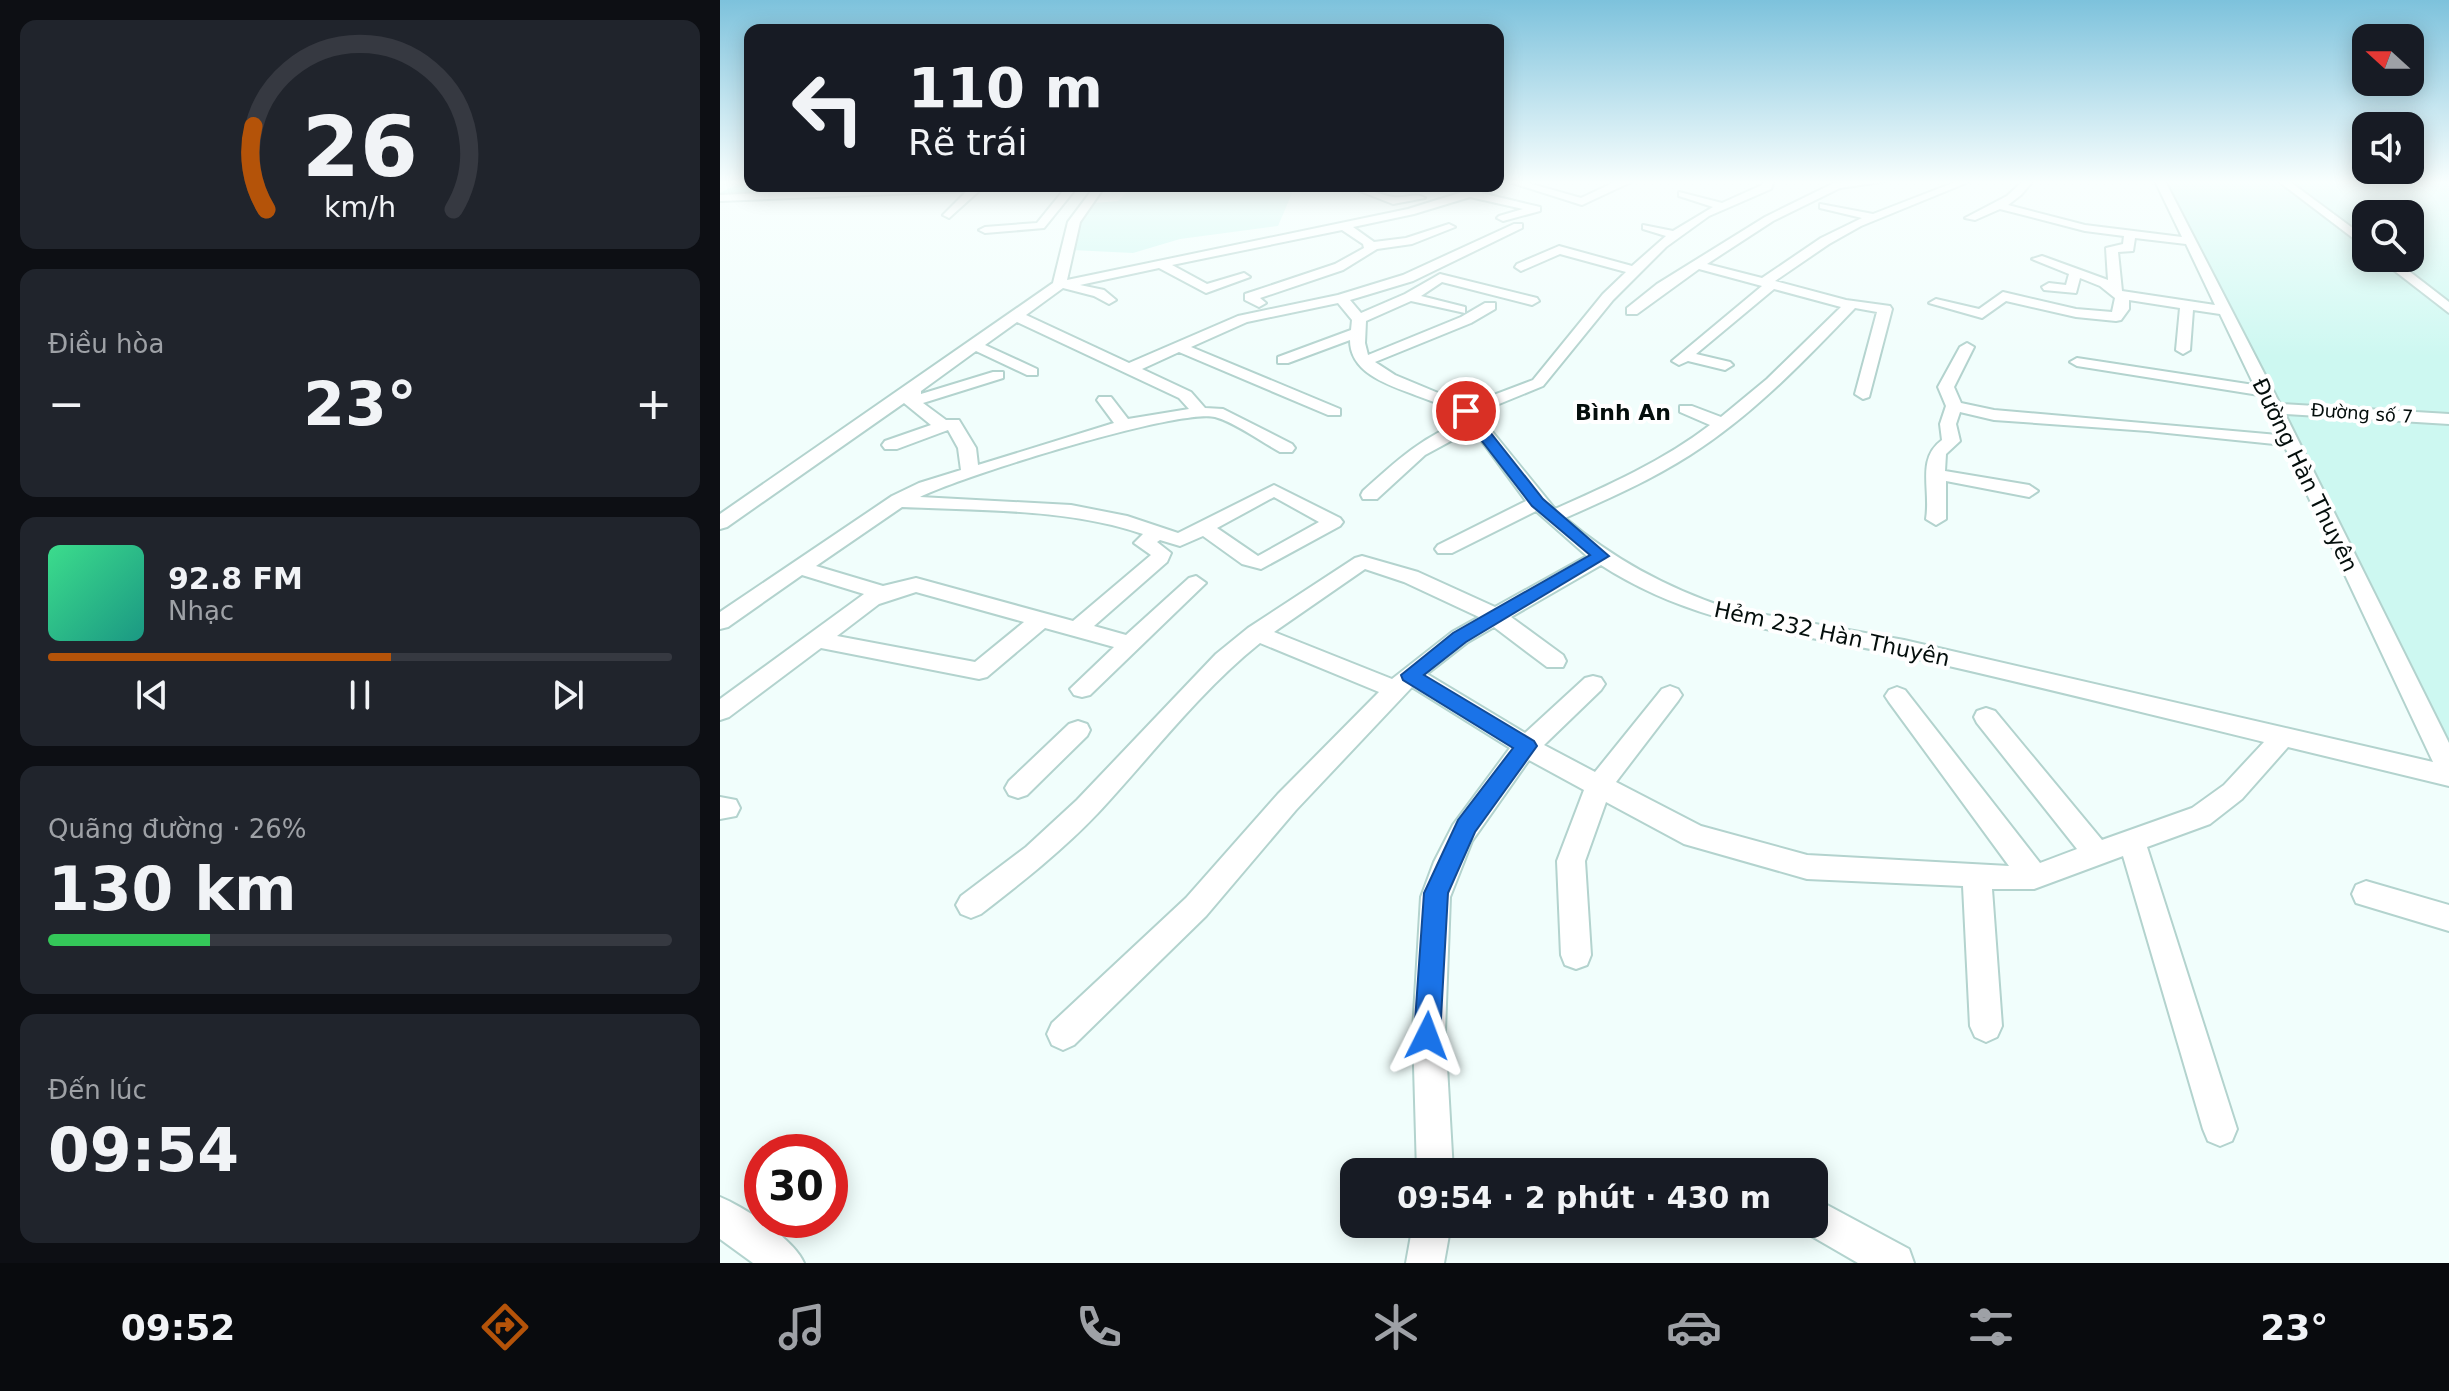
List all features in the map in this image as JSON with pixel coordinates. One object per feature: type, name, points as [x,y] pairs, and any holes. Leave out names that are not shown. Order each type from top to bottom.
[{"type":"street","points":[[1062,285],[1071,240]]},
{"type":"street","points":[[720,523],[912,396],[948,364],[1062,285],[1273,240]]},
{"type":"street","points":[[1307,240],[1314,247]]},
{"type":"street","points":[[1364,240],[1372,246]]},
{"type":"street","points":[[1226,283],[1254,300],[1348,263],[1372,246],[1411,240]]},
{"type":"street","points":[[1129,369],[1243,319],[1341,298],[1408,278],[1489,240]]},
{"type":"street","points":[[1370,495],[1423,445],[1538,383],[1633,270],[1669,240]]},
{"type":"street","points":[[1632,311],[1736,240]]},
{"type":"street","points":[[1725,365],[1682,359],[1769,282],[1827,240]]},
{"type":"street","points":[[1936,303],[1982,314],[2001,296],[2080,314],[2116,317],[2122,309],[2112,248],[2131,247],[2129,240]]},
{"type":"street","points":[[2181,240],[2189,241]]},
{"type":"street","name":"Đường Hàn Thuyên","points":[[2189,241],[2274,408],[2449,769]]},
{"type":"street","points":[[1521,267],[1559,250],[1633,270]]},
{"type":"street","points":[[2038,259],[2105,283],[2119,294],[2222,310]]},
{"type":"street","points":[[1348,263],[1383,285]]},
{"type":"street","points":[[1161,264],[1206,289],[1244,277]]},
{"type":"street","points":[[1697,265],[1885,309],[1863,394]]},
{"type":"street","points":[[2402,272],[2449,309]]},
{"type":"street","points":[[2049,287],[2071,290],[2075,274]]},
{"type":"street","points":[[1283,360],[1359,326],[1442,278],[1532,301]]},
{"type":"street","points":[[1062,285],[1099,293],[1109,300]]},
{"type":"street","points":[[1410,297],[1460,310]]},
{"type":"street","points":[[1341,298],[1359,326],[1359,354],[1365,361],[1396,381],[1452,402],[1472,417]]},
{"type":"street","points":[[1445,549],[1648,471],[1686,450],[1767,387],[1849,303]]},
{"type":"street","points":[[2183,350],[2187,305]]},
{"type":"street","points":[[1365,361],[1466,320],[1490,306]]},
{"type":"street","points":[[1016,316],[1185,395],[1198,406],[1195,413]]},
{"type":"street","points":[[974,345],[1032,372]]},
{"type":"street","points":[[1179,347],[1334,412]]},
{"type":"street","points":[[1936,519],[1938,495],[1934,474],[1937,452],[1951,441],[1948,424],[1954,406],[1946,387],[1967,347]]},
{"type":"street","points":[[2077,362],[2265,391]]},
{"type":"street","points":[[948,364],[967,375]]},
{"type":"street","points":[[912,396],[998,375]]},
{"type":"street","points":[[912,396],[943,426]]},
{"type":"street","points":[[1105,400],[1124,425]]},
{"type":"street","points":[[1954,406],[1994,415],[2290,441]]},
{"type":"street","name":"Đường số 7","points":[[2274,408],[2449,419]]},
{"type":"street","points":[[1686,409],[1722,424]]},
{"type":"street","points":[[720,622],[899,500],[925,487],[1124,425],[1217,412],[1286,448]]},
{"type":"street","name":"Hẻm 232 Hàn Thuyên","points":[[1472,417],[1513,474],[1546,509],[1601,556],[1695,605],[1724,614],[1904,648],[2449,776]]},
{"type":"street","points":[[891,445],[953,424],[967,448],[970,473]]},
{"type":"street","points":[[1934,474],[2029,491]]},
{"type":"street","points":[[899,500],[1071,511],[1120,520],[1180,540],[1274,490],[1333,522],[1261,563],[1249,560],[1205,528]]},
{"type":"street","points":[[1077,629],[1160,558],[1161,553],[1144,543],[1157,533]]},
{"type":"street","points":[[1063,1034],[1196,907],[1287,802],[1403,682],[1460,637],[1601,556]]},
{"type":"street","points":[[971,905],[1036,855],[1086,808],[1224,660],[1256,633],[1362,562],[1411,577],[1496,617],[1555,661]]},
{"type":"street","points":[[800,568],[883,593]]},
{"type":"street","points":[[1082,689],[1196,583]]},
{"type":"street","points":[[720,711],[883,593],[916,585],[1131,644]]},
{"type":"street","points":[[816,639],[979,671],[1041,619]]},
{"type":"street","points":[[1256,633],[1403,682],[1694,836],[1807,867],[2024,879],[2034,877],[2201,816],[2243,781],[2275,748],[2279,735]]},
{"type":"street","points":[[1434,1158],[1427,1036],[1436,893],[1466,827],[1526,746],[1552,717],[1593,684]]},
{"type":"street","points":[[1576,955],[1571,861],[1599,785],[1670,695]]},
{"type":"street","points":[[1897,696],[2034,877]]},
{"type":"street","points":[[1986,717],[2098,855]]},
{"type":"street","points":[[1018,788],[1078,730]]},
{"type":"street","points":[[2132,842],[2220,1129]]},
{"type":"street","points":[[1977,876],[1986,1026]]},
{"type":"street","points":[[2366,894],[2449,918]]},
{"type":"street","points":[[720,1216],[785,1263]]},
{"type":"street","points":[[1828,1225],[1895,1263]]},
{"type":"street","points":[[1425,1263],[1429,1238]]},
{"type":"shaded area","points":[[1075,240],[1177,240],[1133,253],[1072,250]]},
{"type":"shaded area","points":[[2194,240],[2352,240],[2352,272],[2424,272],[2424,240],[2449,240],[2449,747]]},
{"type":"district","name":"Bình An","points":[[1623,412]]},
{"type":"route","points":[[1427,1036],[1436,893],[1466,827],[1526,746],[1410,675],[1460,637],[1601,556],[1538,502],[1513,474],[1478,422],[1466,411]]}]
